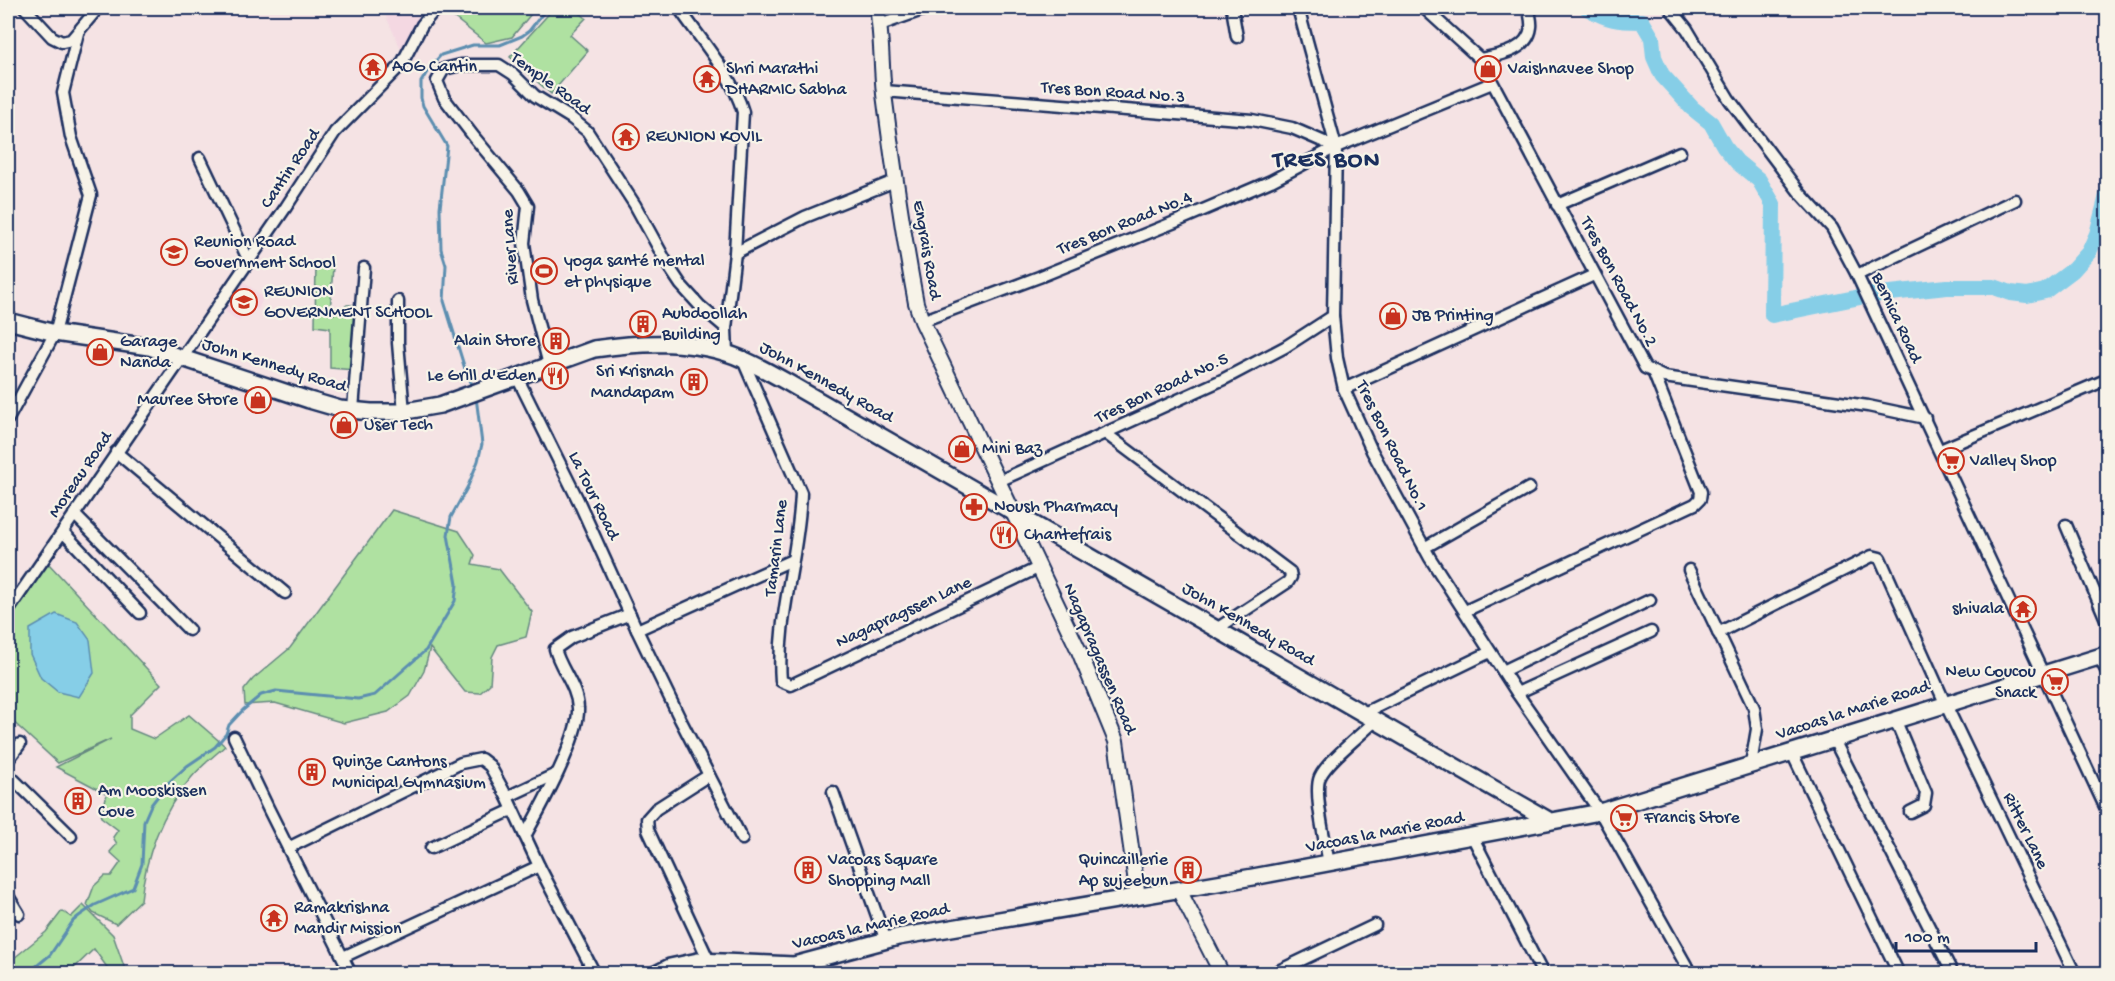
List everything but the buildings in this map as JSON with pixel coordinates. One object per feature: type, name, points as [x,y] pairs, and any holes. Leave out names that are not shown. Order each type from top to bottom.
[{"type":"main road","name":"John Kennedy Road","points":[[8,321],[55,333],[149,347],[248,381],[340,409],[353,410],[405,412],[419,410],[484,390],[594,349],[618,345],[677,344],[727,353],[742,358],[792,385],[1550,821]]},
{"type":"main road","name":"Vacoas la Marie Road","points":[[656,974],[670,967],[709,961],[796,969],[886,941],[1329,864],[1600,812],[2103,655]]},
{"type":"street","points":[[25,8],[52,37],[62,42],[74,36],[98,8]]},
{"type":"street","name":"Cantin Road","points":[[181,357],[249,261],[335,132],[401,65],[422,25],[436,8]]},
{"type":"street","points":[[679,8],[727,77],[739,98],[743,112],[735,253],[726,328],[727,353]]},
{"type":"street","name":"Engrais Road","points":[[877,8],[884,91],[896,181],[911,278],[922,321],[1015,514]]},
{"type":"street","points":[[880,25],[928,8]]},
{"type":"street","points":[[1232,8],[1237,37]]},
{"type":"street","name":"Tres Bon Road No.1","points":[[1298,8],[1336,147],[1333,316],[1337,358],[1344,389],[1372,451],[1424,548],[1517,693],[1600,812],[1691,974]]},
{"type":"street","name":"Tres Bon Road No.2","points":[[1424,8],[1480,58],[1645,368],[1664,377],[1868,406],[1925,418]]},
{"type":"street","points":[[1480,58],[1516,49],[1526,41],[1531,27],[1528,8]]},
{"type":"street","name":"Bernica Road","points":[[1670,8],[1687,29],[1729,99],[1800,193],[1832,228],[1925,418],[2108,813]]},
{"type":"street","points":[[8,419],[55,333],[91,195],[80,181],[59,108],[59,93],[74,36]]},
{"type":"street","name":"Temple Road","points":[[437,81],[444,69],[461,65],[499,64],[536,96],[572,118],[587,131],[635,205],[669,267],[700,306],[726,328]]},
{"type":"street","name":"River Lane","points":[[437,81],[444,98],[519,191],[528,206],[524,243],[532,300],[549,365]]},
{"type":"street","name":"Tres Bon Road No.4","points":[[922,321],[1175,222],[1271,181],[1336,147],[1492,83]]},
{"type":"street","name":"Tres Bon Road No.3","points":[[884,91],[1252,120],[1292,128],[1336,147]]},
{"type":"street","points":[[1557,205],[1680,152]]},
{"type":"street","points":[[200,158],[249,261]]},
{"type":"street","points":[[735,253],[806,217],[896,181]]},
{"type":"street","points":[[1857,275],[2015,200]]},
{"type":"street","points":[[353,410],[364,268]]},
{"type":"street","points":[[1344,389],[1594,275]]},
{"type":"street","points":[[398,301],[398,343],[405,412]]},
{"type":"street","name":"Tres Bon Road No.5","points":[[999,482],[1224,379],[1285,347],[1333,316]]},
{"type":"street","name":"Moreau Road","points":[[8,611],[181,357]]},
{"type":"street","name":"Tamarin Lane","points":[[742,358],[801,493],[780,656],[781,681]]},
{"type":"street","points":[[1465,611],[1695,504],[1700,499],[1701,492],[1654,374]]},
{"type":"street","name":"La Tour Road","points":[[517,377],[578,500],[637,630],[742,839]]},
{"type":"street","points":[[1940,450],[2108,379]]},
{"type":"street","points":[[1105,433],[1290,572],[1291,578],[1288,582],[1215,630]]},
{"type":"street","points":[[116,453],[285,593]]},
{"type":"street","points":[[1424,548],[1529,488]]},
{"type":"street","points":[[74,514],[189,630]]},
{"type":"street","name":"Nagapragassen Road","points":[[1015,514],[1083,661],[1116,741],[1138,897]]},
{"type":"street","points":[[2066,525],[2108,624]]},
{"type":"street","points":[[63,532],[140,613]]},
{"type":"street","name":"Ritter Lane","points":[[1718,633],[1872,556],[1880,558],[1945,703],[2075,974]]},
{"type":"street","points":[[637,630],[792,560]]},
{"type":"street","name":"Nagapragssen Lane","points":[[781,681],[791,685],[1040,567]]},
{"type":"street","points":[[1689,570],[1754,708],[1757,729],[1751,764]]},
{"type":"street","points":[[1503,671],[1650,600]]},
{"type":"street","points":[[525,836],[556,774],[574,731],[578,708],[569,678],[558,660],[555,649],[572,637],[630,614]]},
{"type":"street","points":[[1517,693],[1651,632]]},
{"type":"street","points":[[1329,864],[1318,798],[1319,778],[1369,718],[1490,652]]},
{"type":"street","points":[[2103,655],[2108,674]]},
{"type":"street","points":[[1895,719],[1926,794],[1924,805],[1910,812]]},
{"type":"street","points":[[234,737],[351,974]]},
{"type":"street","points":[[1833,738],[1953,974]]},
{"type":"street","points":[[8,760],[20,744]]},
{"type":"street","points":[[1791,751],[1899,974]]},
{"type":"street","points":[[288,848],[461,763],[481,759],[490,766],[507,797],[539,866],[596,974]]},
{"type":"street","points":[[8,774],[71,836]]},
{"type":"street","points":[[507,797],[556,774]]},
{"type":"street","points":[[709,775],[656,809],[647,819],[648,830],[709,961]]},
{"type":"street","points":[[833,792],[886,941]]},
{"type":"street","points":[[431,848],[512,810]]},
{"type":"street","points":[[1472,836],[1543,974]]},
{"type":"street","points":[[343,957],[539,866]]},
{"type":"street","points":[[1179,890],[1222,974]]},
{"type":"street","points":[[8,896],[19,914]]},
{"type":"street","points":[[1272,974],[1375,925]]},
{"type":"shaded area","points":[[382,8],[431,8],[402,51]]},
{"type":"shaded area","name":"REUNION GOVERNMENT SCHOOL","points":[[243,281],[263,298],[258,310],[247,305],[239,322],[221,308]]},
{"type":"green space","points":[[442,8],[536,8],[512,37],[486,43]]},
{"type":"green space","points":[[554,8],[574,8],[586,18],[570,35],[588,51],[551,94],[510,57]]},
{"type":"green space","points":[[316,264],[333,265],[330,314],[334,314],[347,305],[359,305],[355,370],[330,368],[330,328],[315,326]]},
{"type":"green space","points":[[392,510],[459,531],[475,555],[472,564],[499,569],[532,612],[526,637],[498,645],[492,657],[490,684],[480,693],[465,692],[430,648],[424,671],[410,696],[388,712],[344,723],[275,703],[245,705],[244,690],[253,679],[290,648]]},
{"type":"green space","points":[[48,563],[161,684],[130,715],[130,729],[154,739],[189,715],[225,746],[203,765],[172,805],[163,820],[151,851],[141,900],[116,924],[93,913],[87,905],[94,886],[105,876],[111,876],[121,862],[110,852],[117,844],[113,837],[118,830],[101,817],[107,794],[56,767],[111,739],[58,763],[8,717],[8,623]]},
{"type":"green space","points":[[83,905],[113,935],[126,972],[111,973],[94,949],[69,973],[8,973],[8,963],[46,932],[62,911],[71,917]]},
{"type":"water","points":[[56,614],[77,622],[90,640],[94,673],[79,697],[58,692],[41,678],[30,654],[30,629]]},
{"type":"waterway","points":[[473,387],[465,369],[444,301],[446,265],[441,249],[440,208],[447,146],[423,106],[421,82],[441,55],[473,45],[500,45],[522,36],[529,31],[547,8]]},
{"type":"waterway","points":[[1587,8],[1613,19],[1642,21],[1652,38],[1654,57],[1662,75],[1692,108],[1711,123],[1724,146],[1737,162],[1759,180],[1773,204],[1772,315],[1860,297]]},
{"type":"waterway","points":[[1871,295],[1947,287],[1994,287],[2011,293],[2027,295],[2045,291],[2073,270],[2089,252],[2097,234],[2108,192]]},
{"type":"waterway","points":[[27,974],[50,955],[73,921],[79,916],[95,905],[133,888],[142,864],[144,821],[151,805],[168,783],[187,766],[215,747],[226,734],[229,725],[261,695],[276,691],[358,699],[375,695],[426,650],[455,601],[457,584],[448,535],[451,517],[468,486],[482,444],[476,397]]},
{"type":"place","name":"AOG Cantin","points":[[373,67]]},
{"type":"place","name":"Vaishnavee Shop","points":[[1488,69]]},
{"type":"place","name":"Shri Marathi DHARMIC Sabha","points":[[707,79]]},
{"type":"place","name":"REUNION KOVIL","points":[[626,137]]},
{"type":"place","name":"Reunion Road Government School","points":[[174,252]]},
{"type":"place","name":"yoga santé mental et physique","points":[[544,271]]},
{"type":"place","name":"REUNION GOVERNMENT SCHOOL","points":[[244,302]]},
{"type":"place","name":"JB Printing","points":[[1393,316]]},
{"type":"place","name":"Aubdoollah Building","points":[[643,324]]},
{"type":"place","name":"Alain Store","points":[[556,341]]},
{"type":"place","name":"Garage Nanda","points":[[100,352]]},
{"type":"place","name":"Le Grill d'Eden","points":[[555,376]]},
{"type":"place","name":"Sri Krisnah Mandapam","points":[[694,382]]},
{"type":"place","name":"Mauree Store","points":[[258,400]]},
{"type":"place","name":"User Tech","points":[[344,425]]},
{"type":"place","name":"Mini Baz","points":[[962,449]]},
{"type":"place","name":"Valley Shop","points":[[1951,461]]},
{"type":"place","name":"Noush Pharmacy","points":[[974,507]]},
{"type":"place","name":"Chantefrais","points":[[1004,535]]},
{"type":"place","name":"shivala","points":[[2023,609]]},
{"type":"place","name":"New Coucou Snack","points":[[2055,682]]},
{"type":"place","name":"Quinze Cantons Municipal Gymnasium","points":[[312,772]]},
{"type":"place","name":"Am Mooskissen Cove","points":[[78,801]]},
{"type":"place","name":"Francis Store","points":[[1624,818]]},
{"type":"place","name":"Vacoas Square Shopping Mall","points":[[808,870]]},
{"type":"place","name":"Quincaillerie Ap sujeebun","points":[[1188,870]]},
{"type":"place","name":"Ramakrishna Mandir Mission","points":[[274,918]]},
{"type":"district","name":"TRES BON","points":[[1327,161]]}]
